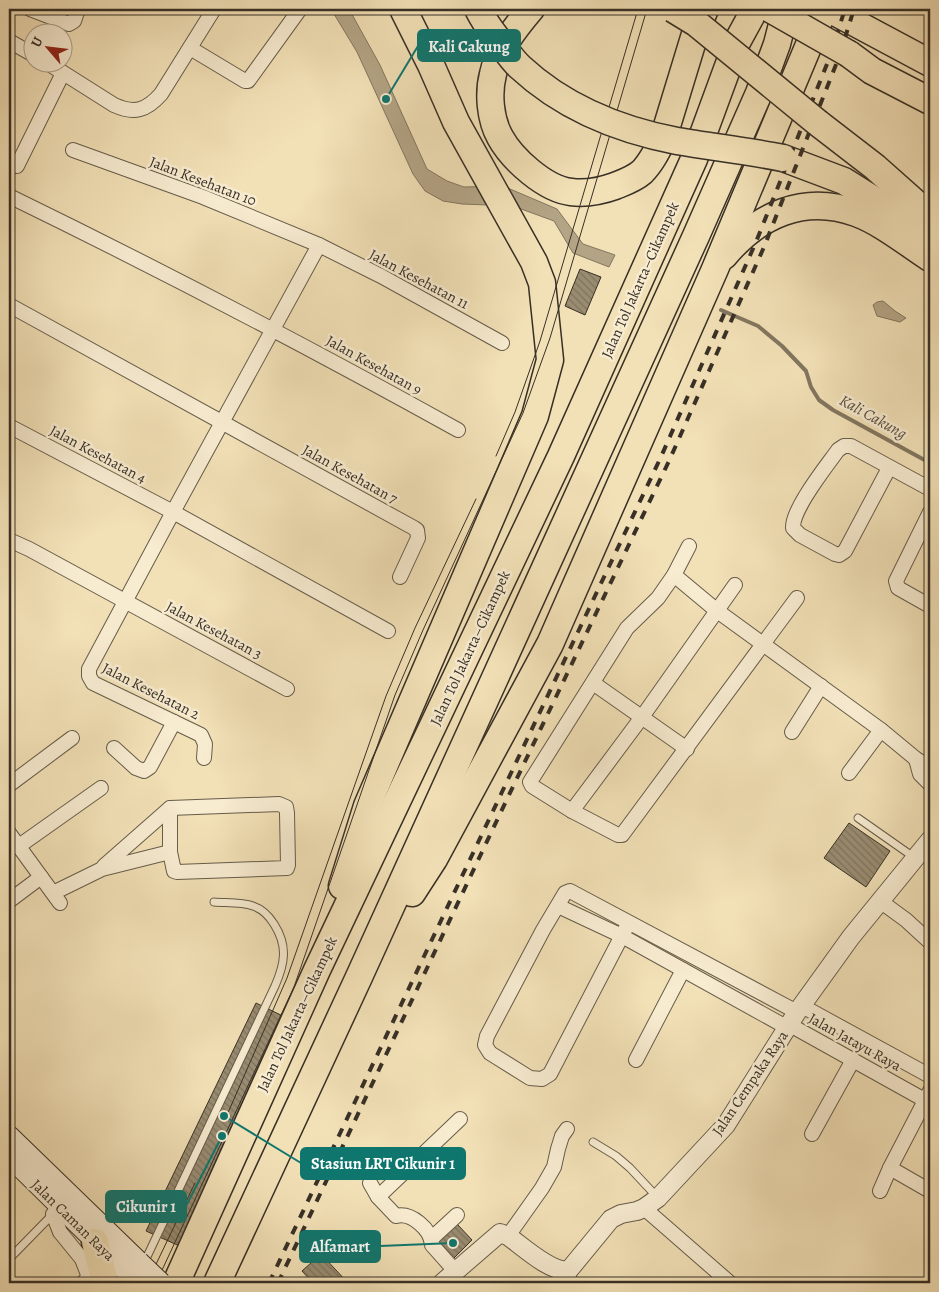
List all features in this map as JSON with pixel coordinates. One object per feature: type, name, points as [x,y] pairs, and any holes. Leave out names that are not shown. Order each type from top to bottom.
[{"type":"highway","points":[[317,970],[367,806],[535,416],[550,360],[542,283],[534,262],[455,120],[385,9]]},
{"type":"highway","points":[[403,9],[431,65],[455,120]]},
{"type":"highway","points":[[478,9],[482,18],[519,67],[552,93],[586,112],[620,126],[676,140],[782,158],[844,181],[930,235]]},
{"type":"highway","points":[[531,9],[507,40],[493,73],[491,106],[494,120],[500,138],[524,167],[545,182],[564,190],[589,192],[606,189],[630,181],[642,171],[654,156],[662,140],[695,34],[705,9]]},
{"type":"highway","points":[[673,9],[696,23],[818,124],[874,166],[930,216]]},
{"type":"highway","points":[[737,42],[743,9]]},
{"type":"highway","name":"Jalan Tol Jakarta–Cikampek","points":[[176,1283],[317,970],[543,495],[628,309],[694,160],[737,42],[756,9]]},
{"type":"highway","points":[[770,9],[849,54],[930,114]]},
{"type":"highway","points":[[217,1283],[359,977],[696,236],[759,93],[777,44],[786,9]]},
{"type":"highway","points":[[777,44],[796,9]]},
{"type":"highway","points":[[359,977],[434,859],[550,644],[715,269],[824,9]]},
{"type":"highway","points":[[829,9],[930,63]]},
{"type":"highway","points":[[872,71],[930,101]]},
{"type":"highway","points":[[715,269],[746,234],[766,220],[789,210],[808,205],[831,206],[857,213],[881,225],[930,258]]},
{"type":"highway","points":[[95,1242],[115,1264]]},
{"type":"main road","name":"Jalan Caman Raya","points":[[9,1136],[115,1264],[138,1283]]},
{"type":"main road","name":"Jalan Caman Raya","points":[[9,1156],[57,1210],[95,1242]]},
{"type":"main road","name":"Jalan Caman Raya","points":[[115,1264],[161,1283]]},
{"type":"street","points":[[30,9],[69,24],[74,21],[78,9]]},
{"type":"street","points":[[17,166],[63,73],[124,110],[135,111],[145,108],[153,103],[164,89],[214,9]]},
{"type":"street","points":[[190,48],[248,81],[300,9]]},
{"type":"street","points":[[9,41],[22,48]]},
{"type":"street","name":"Jalan Kesehatan 10","points":[[74,150],[203,198],[319,245]]},
{"type":"street","name":"Jalan Kesehatan 9","points":[[9,196],[138,259],[458,430]]},
{"type":"street","points":[[125,601],[319,245]]},
{"type":"street","name":"Jalan Kesehatan 11","points":[[319,245],[381,276],[502,343]]},
{"type":"street","points":[[9,305],[223,422]]},
{"type":"street","name":"Jalan Kesehatan 7","points":[[223,422],[418,530],[418,538],[400,577]]},
{"type":"street","name":"Jalan Kesehatan 4","points":[[9,426],[173,512],[388,631]]},
{"type":"street","points":[[889,468],[845,551],[839,555],[800,535],[793,528],[800,504],[838,450],[844,446],[851,446],[930,489]]},
{"type":"street","points":[[930,512],[896,581],[898,588],[930,606]]},
{"type":"street","name":"Jalan Kesehatan 3","points":[[9,540],[29,549],[287,689]]},
{"type":"street","points":[[689,546],[674,575],[658,598],[627,628],[530,782],[532,786],[572,811],[618,835],[622,835],[687,749],[797,598]]},
{"type":"street","points":[[674,575],[716,610],[881,730],[916,759],[930,767]]},
{"type":"street","points":[[572,811],[642,717],[735,585]]},
{"type":"street","name":"Jalan Kesehatan 2","points":[[125,601],[89,669],[89,676],[93,683],[201,735],[205,744],[204,758]]},
{"type":"street","points":[[593,682],[687,749]]},
{"type":"street","points":[[792,732],[821,686]]},
{"type":"street","points":[[114,748],[136,768],[144,771],[150,767],[174,722]]},
{"type":"street","points":[[849,773],[881,730]]},
{"type":"street","points":[[9,785],[72,738]]},
{"type":"street","points":[[916,759],[920,774],[930,784]]},
{"type":"street","points":[[19,846],[101,788]]},
{"type":"street","points":[[9,833],[56,898],[102,869],[170,808],[225,805],[284,805],[287,813],[288,865],[284,869],[177,872],[173,868],[170,852],[170,808]]},
{"type":"street","name":"Jalan Cempaka Raya","points":[[651,1203],[726,1125],[794,1018],[851,936],[930,840]]},
{"type":"street","points":[[102,869],[170,852]]},
{"type":"street","points":[[9,901],[41,876]]},
{"type":"street","points":[[628,924],[550,1074],[542,1079],[530,1078],[490,1054],[485,1045],[487,1036],[543,930],[565,893],[570,891],[794,1018]]},
{"type":"street","points":[[880,901],[906,920],[930,942]]},
{"type":"street","points":[[558,906],[622,936],[683,970],[794,1018]]},
{"type":"street","points":[[636,1060],[683,970]]},
{"type":"street","name":"Jalan Jatayu Raya","points":[[794,1018],[853,1060],[929,1098]]},
{"type":"street","name":"Jalan Jatayu Raya","points":[[794,1018],[930,1076]]},
{"type":"street","points":[[812,1134],[853,1060]]},
{"type":"street","points":[[880,1191],[890,1168],[929,1098]]},
{"type":"street","points":[[378,1197],[460,1119]]},
{"type":"street","points":[[508,1236],[542,1188],[554,1167],[562,1136],[568,1129]]},
{"type":"street","points":[[890,1168],[930,1191]]},
{"type":"street","points":[[370,1183],[378,1197],[396,1216],[403,1214],[410,1216],[427,1231],[432,1245],[456,1272]]},
{"type":"street","points":[[442,1283],[500,1233],[508,1236],[567,1278],[569,1270],[612,1219],[621,1214],[637,1211],[651,1203],[730,1283]]},
{"type":"street","points":[[57,1210],[60,1232],[82,1259],[88,1277],[83,1283]]},
{"type":"street","points":[[431,1239],[457,1215]]},
{"type":"lane","points":[[858,818],[915,859]]},
{"type":"lane","points":[[134,1283],[281,972],[284,952],[281,936],[263,912],[253,906],[214,902]]},
{"type":"lane","points":[[593,1142],[616,1156],[630,1168],[651,1203]]},
{"type":"lane","points":[[9,1258],[57,1210]]},
{"type":"lane","points":[[9,1278],[14,1283]]},
{"type":"shaded area","points":[[331,9],[349,9],[380,65],[427,169],[447,181],[464,187],[503,186],[557,209],[583,244],[615,255],[609,267],[573,253],[554,221],[513,206],[462,204],[443,201],[425,191],[413,174],[357,52]]},
{"type":"shaded area","points":[[883,301],[906,318],[900,322],[877,316],[873,305]]},
{"type":"building","points":[[580,269],[601,277],[585,315],[565,306]]},
{"type":"building","points":[[849,823],[890,851],[866,887],[824,858]]},
{"type":"building","points":[[256,1003],[291,1020],[184,1248],[146,1231]]},
{"type":"building","points":[[457,1224],[472,1240],[450,1262],[435,1246]]},
{"type":"building","points":[[321,1254],[348,1283],[313,1283],[302,1271]]},
{"type":"waterway","name":"Kali Cakung","points":[[721,310],[758,326],[782,346],[806,371],[811,387],[819,400],[833,410],[930,463]]},
{"type":"tram line","points":[[496,456],[515,412],[540,341],[638,9]]},
{"type":"tram line","points":[[156,1283],[294,987],[395,695],[523,413],[550,338],[647,9]]},
{"type":"tram line","points":[[227,1115],[287,978],[386,696],[415,628],[476,499]]},
{"type":"tram line","points":[[147,1283],[195,1183]]},
{"type":"railway","points":[[269,1283],[660,459],[756,242],[829,59],[845,9]]},
{"type":"railway","points":[[278,1283],[669,461],[764,247],[839,57],[854,9]]},
{"type":"place","name":"Kali Cakung","points":[[386,99]]},
{"type":"place","name":"Stasiun LRT Cikunir 1","points":[[224,1116]]},
{"type":"place","name":"Cikunir 1","points":[[222,1136]]},
{"type":"place","name":"Alfamart","points":[[453,1243]]}]
